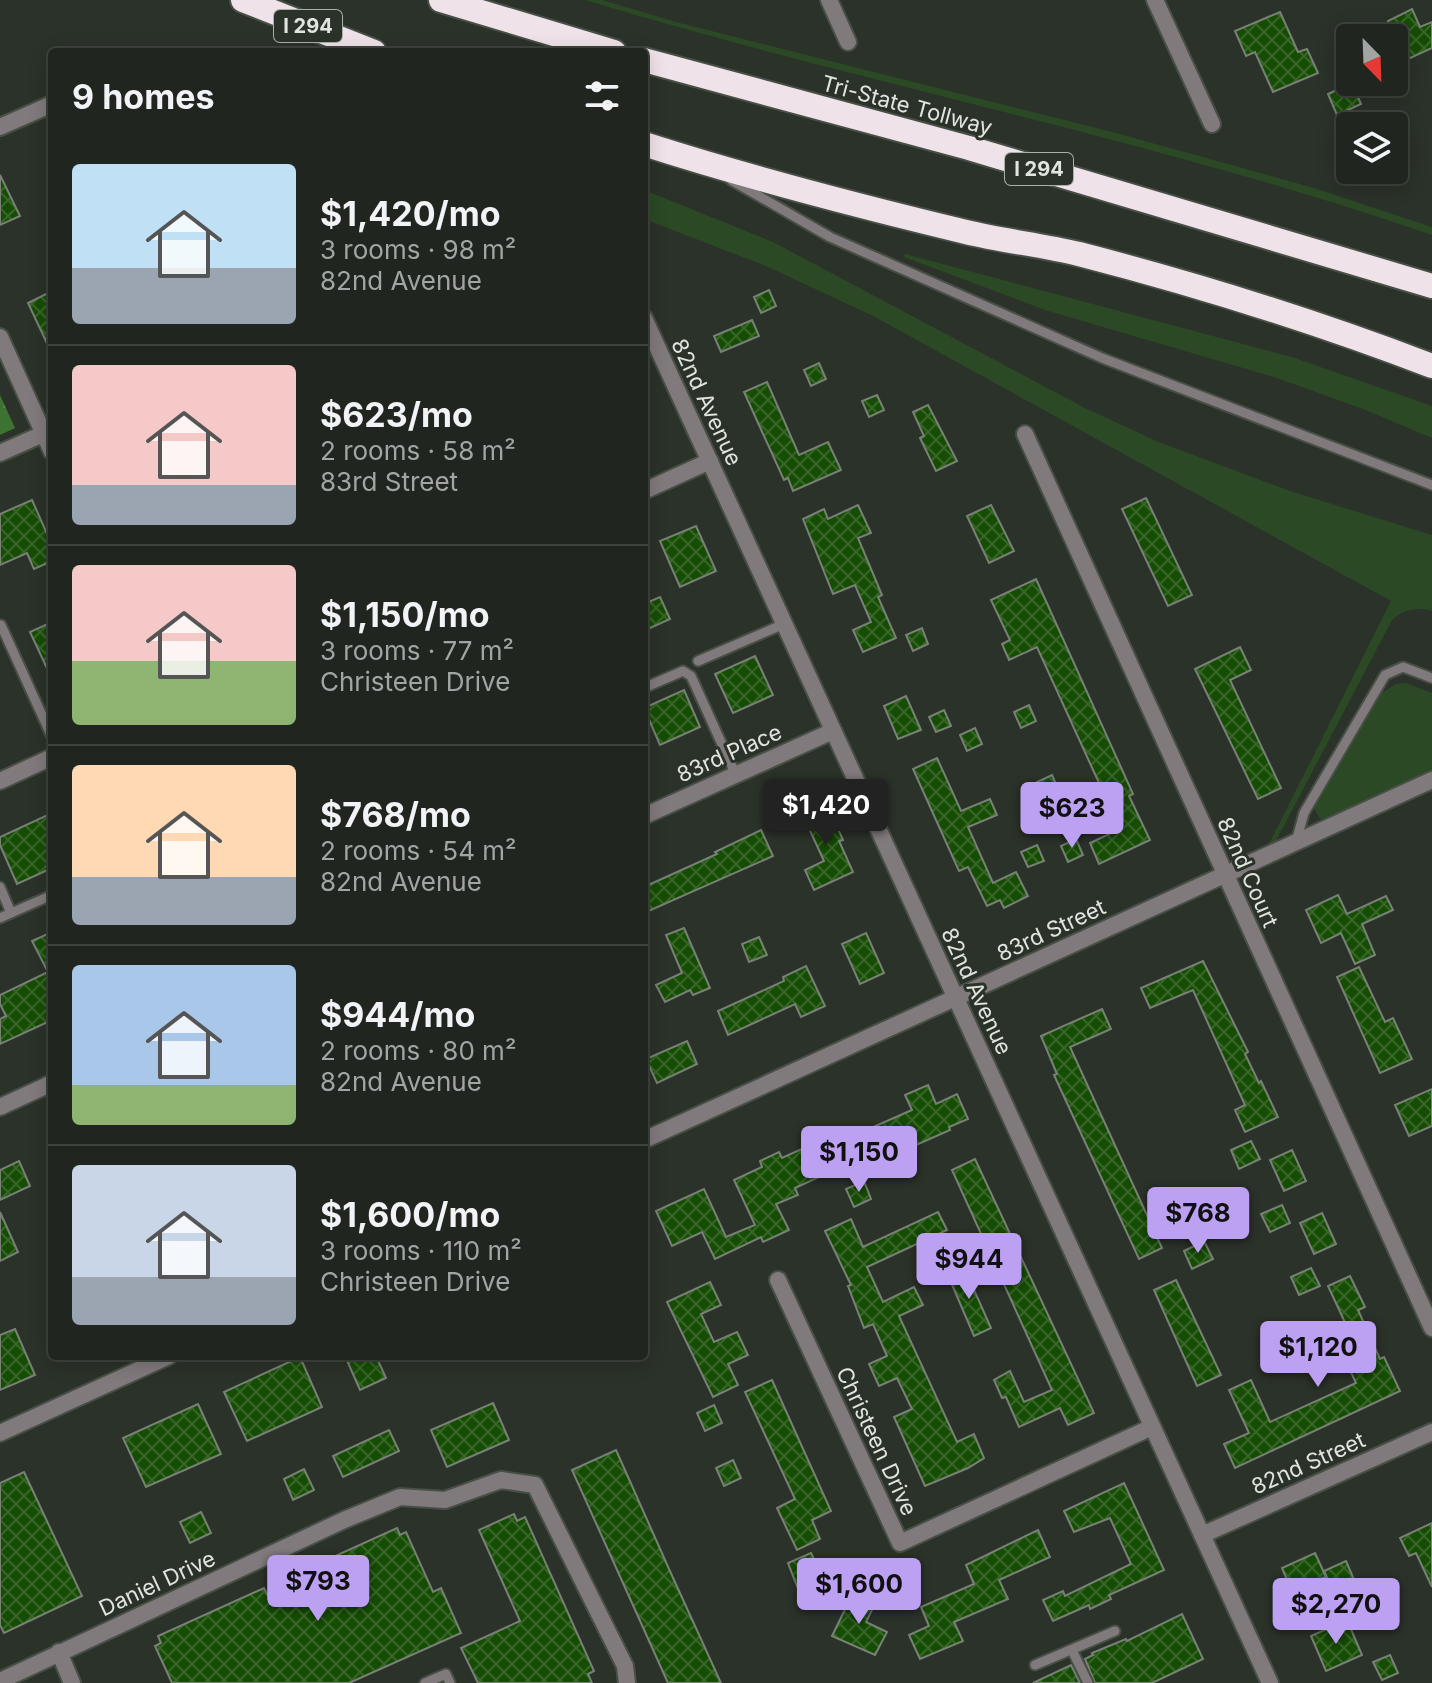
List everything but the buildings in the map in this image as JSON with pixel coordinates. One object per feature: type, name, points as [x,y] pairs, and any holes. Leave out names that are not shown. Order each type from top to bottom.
[{"type":"highway","name":"I 294","points":[[243,0],[364,48]]},
{"type":"highway","points":[[441,0],[601,48]]},
{"type":"highway","name":"Tri-State Tollway","points":[[648,61],[969,148],[1432,286]]},
{"type":"highway","points":[[648,145],[700,162],[969,233],[1076,254],[1188,284],[1335,329],[1432,366]]},
{"type":"street","points":[[829,0],[848,42]]},
{"type":"street","points":[[1155,0],[1212,124]]},
{"type":"street","points":[[0,127],[48,106]]},
{"type":"street","name":"82nd Avenue","points":[[648,327],[1270,1683]]},
{"type":"street","points":[[0,337],[48,432],[0,453]]},
{"type":"street","name":"82nd Court","points":[[1025,434],[1432,1328]]},
{"type":"street","points":[[648,489],[710,461]]},
{"type":"street","name":"83rd Place","points":[[648,814],[833,731]]},
{"type":"street","points":[[0,781],[48,759]]},
{"type":"street","name":"83rd Street","points":[[648,1138],[1432,780]]},
{"type":"street","points":[[0,1107],[48,1085]]},
{"type":"street","name":"Christeen Drive","points":[[778,1280],[900,1543],[1152,1427]]},
{"type":"street","points":[[0,1433],[160,1360]]},
{"type":"street","name":"82nd Street","points":[[1202,1535],[1432,1432]]},
{"type":"street","name":"Daniel Drive","points":[[0,1681],[344,1520],[400,1497],[445,1500],[501,1480],[535,1485],[625,1666],[627,1683]]},
{"type":"street","points":[[59,1652],[72,1683]]},
{"type":"lane","points":[[700,162],[830,237],[1102,358],[1432,485]]},
{"type":"lane","points":[[698,661],[784,624]]},
{"type":"lane","points":[[1,625],[48,728]]},
{"type":"lane","points":[[1296,842],[1304,813],[1385,675],[1403,667],[1432,678]]},
{"type":"lane","points":[[648,686],[683,671],[691,676],[736,775]]},
{"type":"lane","points":[[0,887],[11,913]]},
{"type":"lane","points":[[0,918],[48,897]]},
{"type":"lane","points":[[1035,1665],[1115,1631]]},
{"type":"lane","points":[[1072,1650],[1088,1683]]},
{"type":"lane","points":[[425,1683],[446,1674],[450,1683]]},
{"type":"green space","points":[[585,0],[602,0],[680,23],[1116,133],[1314,188],[1432,227],[1432,235],[1222,170],[691,31]]},
{"type":"green space","points":[[648,192],[773,242],[1085,408],[1161,443],[1293,492],[1432,535],[1432,611],[1411,610],[1392,620],[1276,841],[1269,844],[1391,601],[873,316],[766,266],[648,221]]},
{"type":"green space","points":[[905,254],[1292,357],[1432,406],[1432,438],[1274,377],[1045,310],[904,257]]},
{"type":"green space","points":[[0,395],[15,428],[0,435]]},
{"type":"green space","points":[[1406,683],[1432,693],[1432,772],[1329,818],[1320,819],[1314,808],[1318,797],[1380,694],[1396,684]]}]
